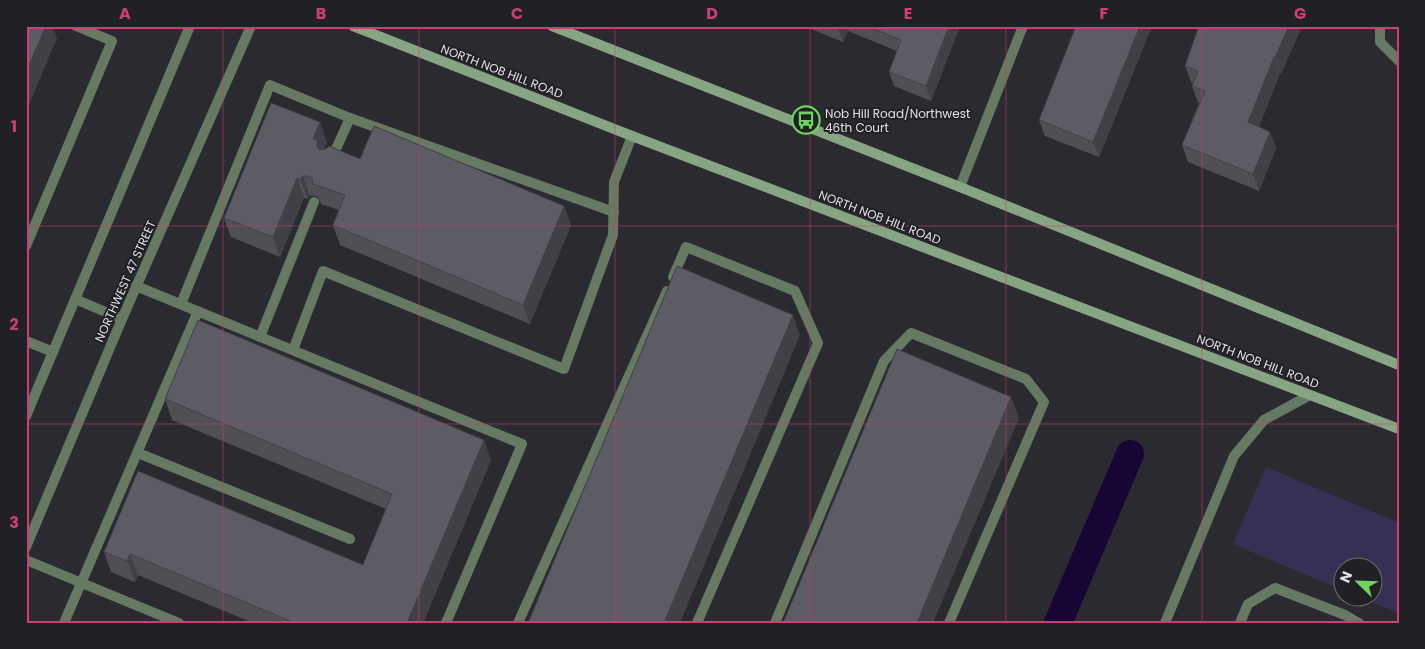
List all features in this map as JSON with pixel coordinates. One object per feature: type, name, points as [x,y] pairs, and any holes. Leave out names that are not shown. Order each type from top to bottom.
[{"type":"main road","name":"NORTH NOB HILL ROAD","points":[[352,26],[632,136],[1399,429]]},
{"type":"main road","points":[[552,26],[1399,365]]},
{"type":"street","points":[[26,246],[112,41],[76,26]]},
{"type":"street","points":[[26,416],[190,26]]},
{"type":"street","name":"NORTHWEST 47 STREET","points":[[26,547],[136,286],[251,26]]},
{"type":"street","points":[[960,188],[1023,26]]},
{"type":"street","points":[[1380,26],[1380,42],[1399,61]]},
{"type":"street","points":[[181,304],[270,85],[350,118],[614,212]]},
{"type":"street","points":[[330,163],[350,118]]},
{"type":"street","points":[[293,350],[323,271],[564,369],[614,235],[614,182],[632,136]]},
{"type":"street","points":[[260,337],[314,202]]},
{"type":"street","points":[[518,623],[686,248],[795,291],[818,343],[697,623]]},
{"type":"street","points":[[136,286],[522,444],[446,623]]},
{"type":"street","points":[[75,299],[122,320]]},
{"type":"street","points":[[64,623],[198,311]]},
{"type":"street","points":[[775,623],[884,361],[911,333],[1026,379],[1044,402],[949,623]]},
{"type":"street","points":[[26,341],[53,352]]},
{"type":"street","points":[[1165,623],[1234,456],[1264,420],[1310,395]]},
{"type":"street","points":[[138,453],[350,539]]},
{"type":"street","points":[[26,560],[179,623]]},
{"type":"street","points":[[1240,623],[1248,604],[1275,588],[1345,615],[1360,623]]},
{"type":"shaded area","points":[[1266,467],[1399,523],[1399,613],[1382,606],[1382,556],[1332,556],[1332,586],[1233,544]]},
{"type":"building","points":[[26,26],[46,26],[26,72]]},
{"type":"building","points":[[867,26],[949,26],[926,86],[889,72],[901,40]]},
{"type":"building","points":[[1076,26],[1140,26],[1093,142],[1039,120]]},
{"type":"building","points":[[1199,26],[1289,26],[1274,57],[1248,122],[1270,132],[1253,174],[1182,145],[1205,91],[1192,86],[1198,71],[1185,66]]},
{"type":"building","points":[[271,103],[320,122],[313,139],[317,140],[317,147],[320,150],[326,149],[329,146],[360,159],[374,126],[564,206],[523,305],[333,225],[345,195],[313,184],[312,178],[309,176],[303,176],[300,180],[297,178],[273,237],[224,218]]},
{"type":"building","points":[[677,266],[793,315],[664,623],[528,623]]},
{"type":"building","points":[[198,320],[484,440],[407,623],[295,623],[130,554],[127,561],[104,552],[138,471],[363,565],[392,494],[165,399]]},
{"type":"building","points":[[897,349],[1011,397],[917,623],[783,623]]},
{"type":"waterway","points":[[1058,623],[1130,454]]},
{"type":"place","name":"Nob Hill Road/Northwest 46th Court","points":[[806,120]]}]
